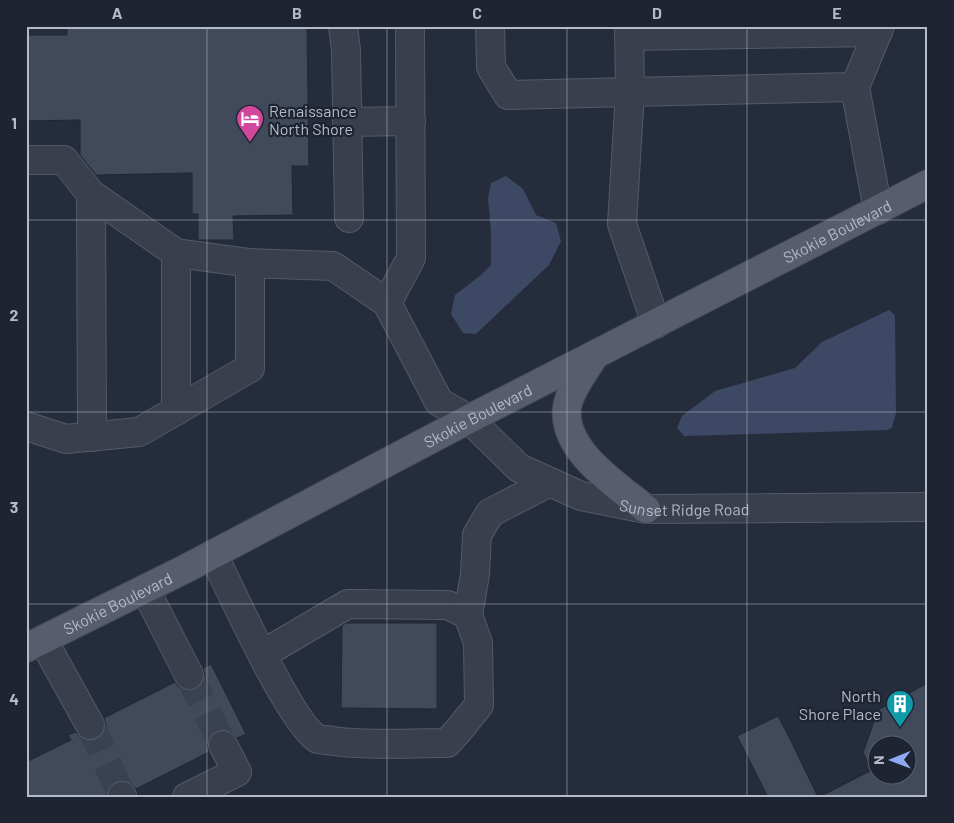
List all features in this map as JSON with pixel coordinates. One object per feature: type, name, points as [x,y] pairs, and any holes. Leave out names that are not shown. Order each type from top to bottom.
[{"type":"main road","name":"Skokie Boulevard","points":[[34,644],[145,589],[469,419],[928,184]]},
{"type":"main road","points":[[595,355],[570,396],[567,408],[572,440],[584,455],[611,481],[646,509]]},
{"type":"street","points":[[343,26],[346,50],[349,218]]},
{"type":"street","points":[[26,160],[64,160],[90,194],[176,253],[250,263],[333,266],[387,304],[411,258],[410,26]]},
{"type":"street","points":[[490,26],[491,67],[508,95],[855,87]]},
{"type":"street","points":[[656,324],[622,224],[630,92],[629,31],[879,29],[855,87],[878,210]]},
{"type":"street","points":[[347,122],[411,121]]},
{"type":"street","points":[[90,194],[92,437]]},
{"type":"street","points":[[176,253],[176,411]]},
{"type":"street","points":[[26,426],[66,439],[139,432],[250,368],[250,263]]},
{"type":"street","name":"Sunset Ridge Road","points":[[387,304],[439,402],[469,419],[519,468],[581,496],[646,509],[928,507]]},
{"type":"street","points":[[213,554],[281,690],[302,724],[318,738],[357,744],[447,743],[479,705],[478,643],[468,615],[475,574],[477,535],[490,513],[550,482]]},
{"type":"street","points":[[145,589],[190,675]]},
{"type":"street","points":[[263,654],[348,604],[448,604],[468,615]]},
{"type":"street","points":[[34,644],[90,725]]},
{"type":"street","points":[[187,797],[237,772],[223,745]]},
{"type":"water","points":[[506,176],[523,189],[536,215],[556,223],[561,241],[549,265],[476,334],[463,333],[451,314],[455,295],[491,265],[488,198],[491,183]]},
{"type":"water","points":[[889,310],[895,315],[896,413],[892,428],[887,430],[684,436],[677,428],[682,416],[715,391],[795,368],[822,342]]},
{"type":"building","name":"Renaissance North Shore","points":[[67,26],[307,26],[309,166],[292,166],[293,215],[233,216],[234,240],[198,240],[198,214],[192,214],[192,173],[96,175],[80,155],[80,120],[26,121],[26,35],[67,35]]},
{"type":"building","points":[[346,623],[437,623],[437,709],[341,708],[342,626]]},
{"type":"building","points":[[211,664],[246,734],[237,738],[231,732],[224,729],[216,731],[210,737],[207,745],[209,752],[136,789],[129,782],[122,780],[115,782],[109,788],[106,797],[26,797],[26,762],[71,740],[68,735],[76,732],[82,739],[89,741],[97,739],[104,733],[106,726],[104,718],[175,682],[180,688],[188,691],[197,689],[205,676],[203,668]]},
{"type":"building","name":"North Shore Place","points":[[928,683],[928,797],[819,797],[866,773],[866,786],[916,786],[916,736],[869,736],[878,710]]},
{"type":"building","points":[[778,716],[818,797],[768,797],[737,736]]},
{"type":"building","name":"North Shore Place","points":[[866,744],[866,759],[863,753]]},
{"type":"tunnel","points":[[189,675],[223,745]]},
{"type":"tunnel","points":[[90,725],[122,796]]},
{"type":"place","name":"Renaissance North Shore","points":[[250,143]]},
{"type":"place","name":"North Shore Place","points":[[900,728]]}]
